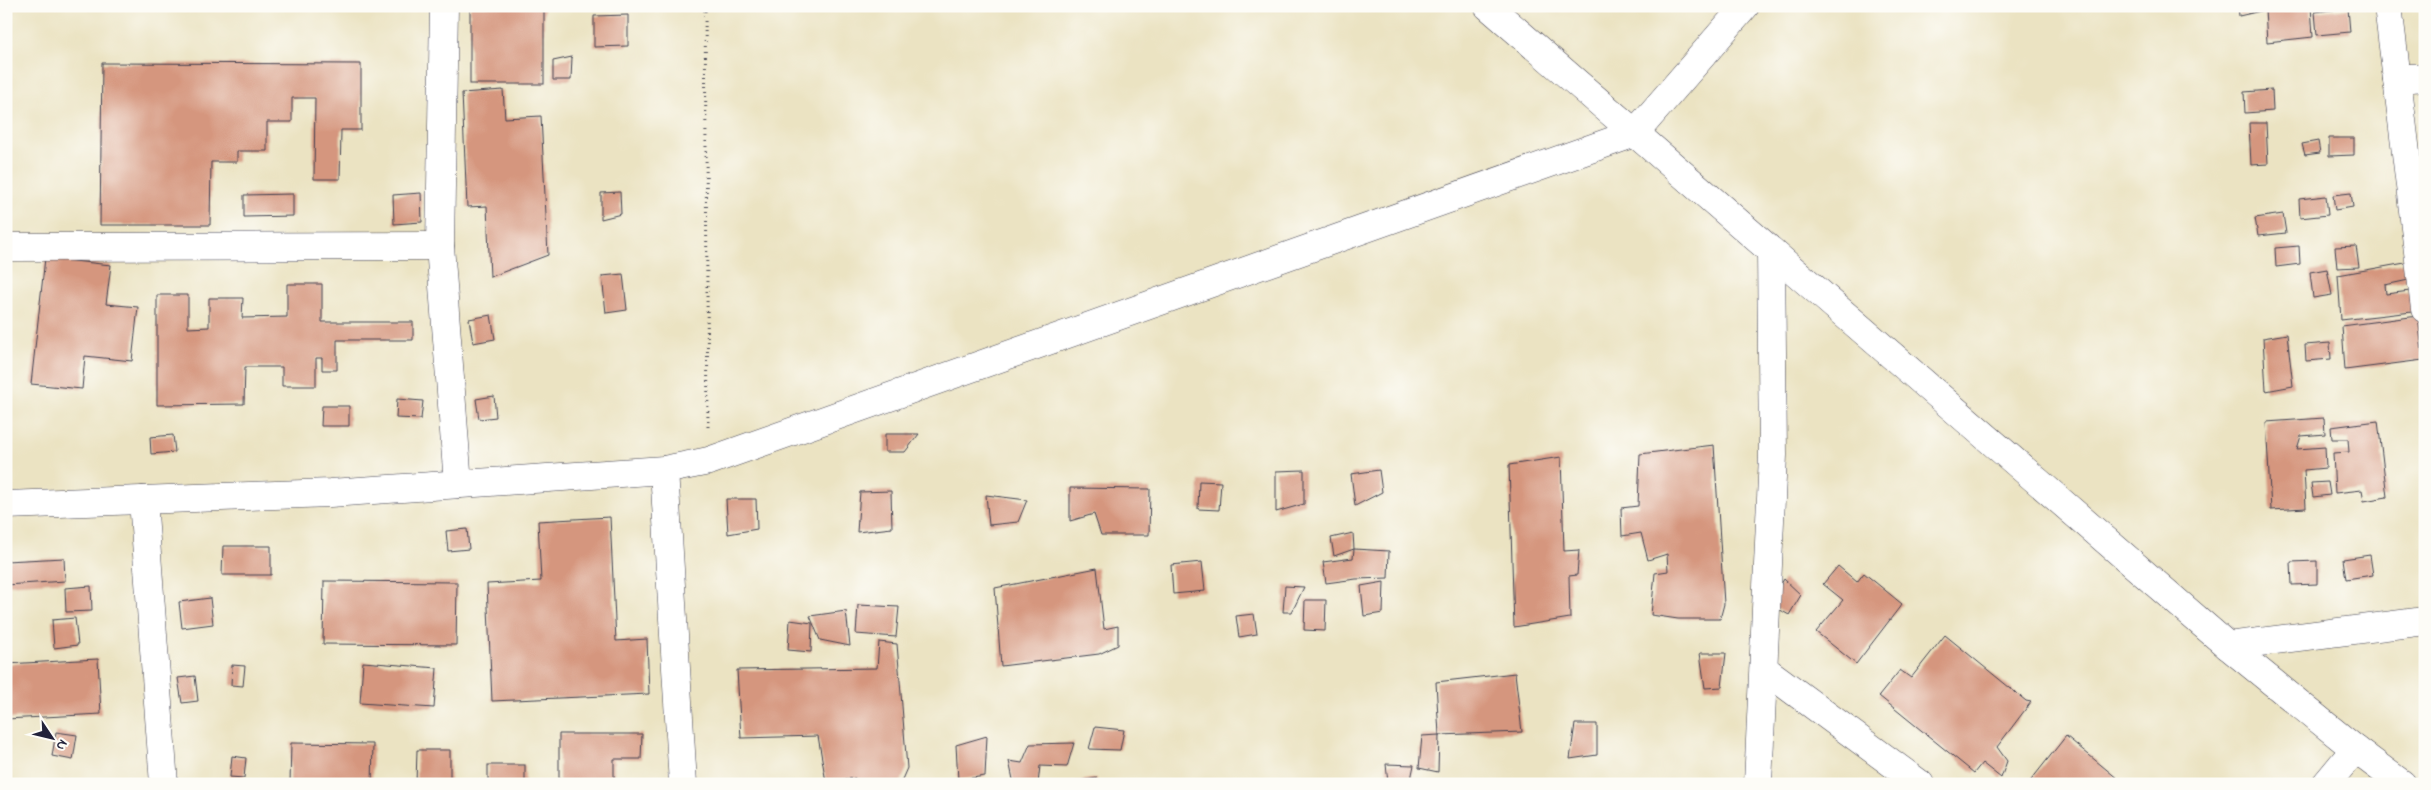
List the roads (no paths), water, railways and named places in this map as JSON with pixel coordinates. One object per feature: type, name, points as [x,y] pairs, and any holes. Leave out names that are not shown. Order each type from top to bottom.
[{"type":"street","points":[[444,6],[440,246],[458,484]]},
{"type":"street","points":[[1488,6],[2228,646],[2355,749],[2402,784]]},
{"type":"street","points":[[6,505],[330,493],[664,470],[709,461],[1635,134],[1745,6]]},
{"type":"street","points":[[2388,6],[2425,309]]},
{"type":"street","points":[[2397,79],[2425,77]]},
{"type":"street","points":[[6,247],[440,246]]},
{"type":"street","points":[[1758,784],[1773,455],[1770,251]]},
{"type":"street","points":[[664,470],[683,784]]},
{"type":"street","points":[[143,500],[164,784]]},
{"type":"street","points":[[2228,646],[2425,621]]},
{"type":"street","points":[[1764,669],[1920,784]]},
{"type":"street","points":[[2326,784],[2355,749]]}]
